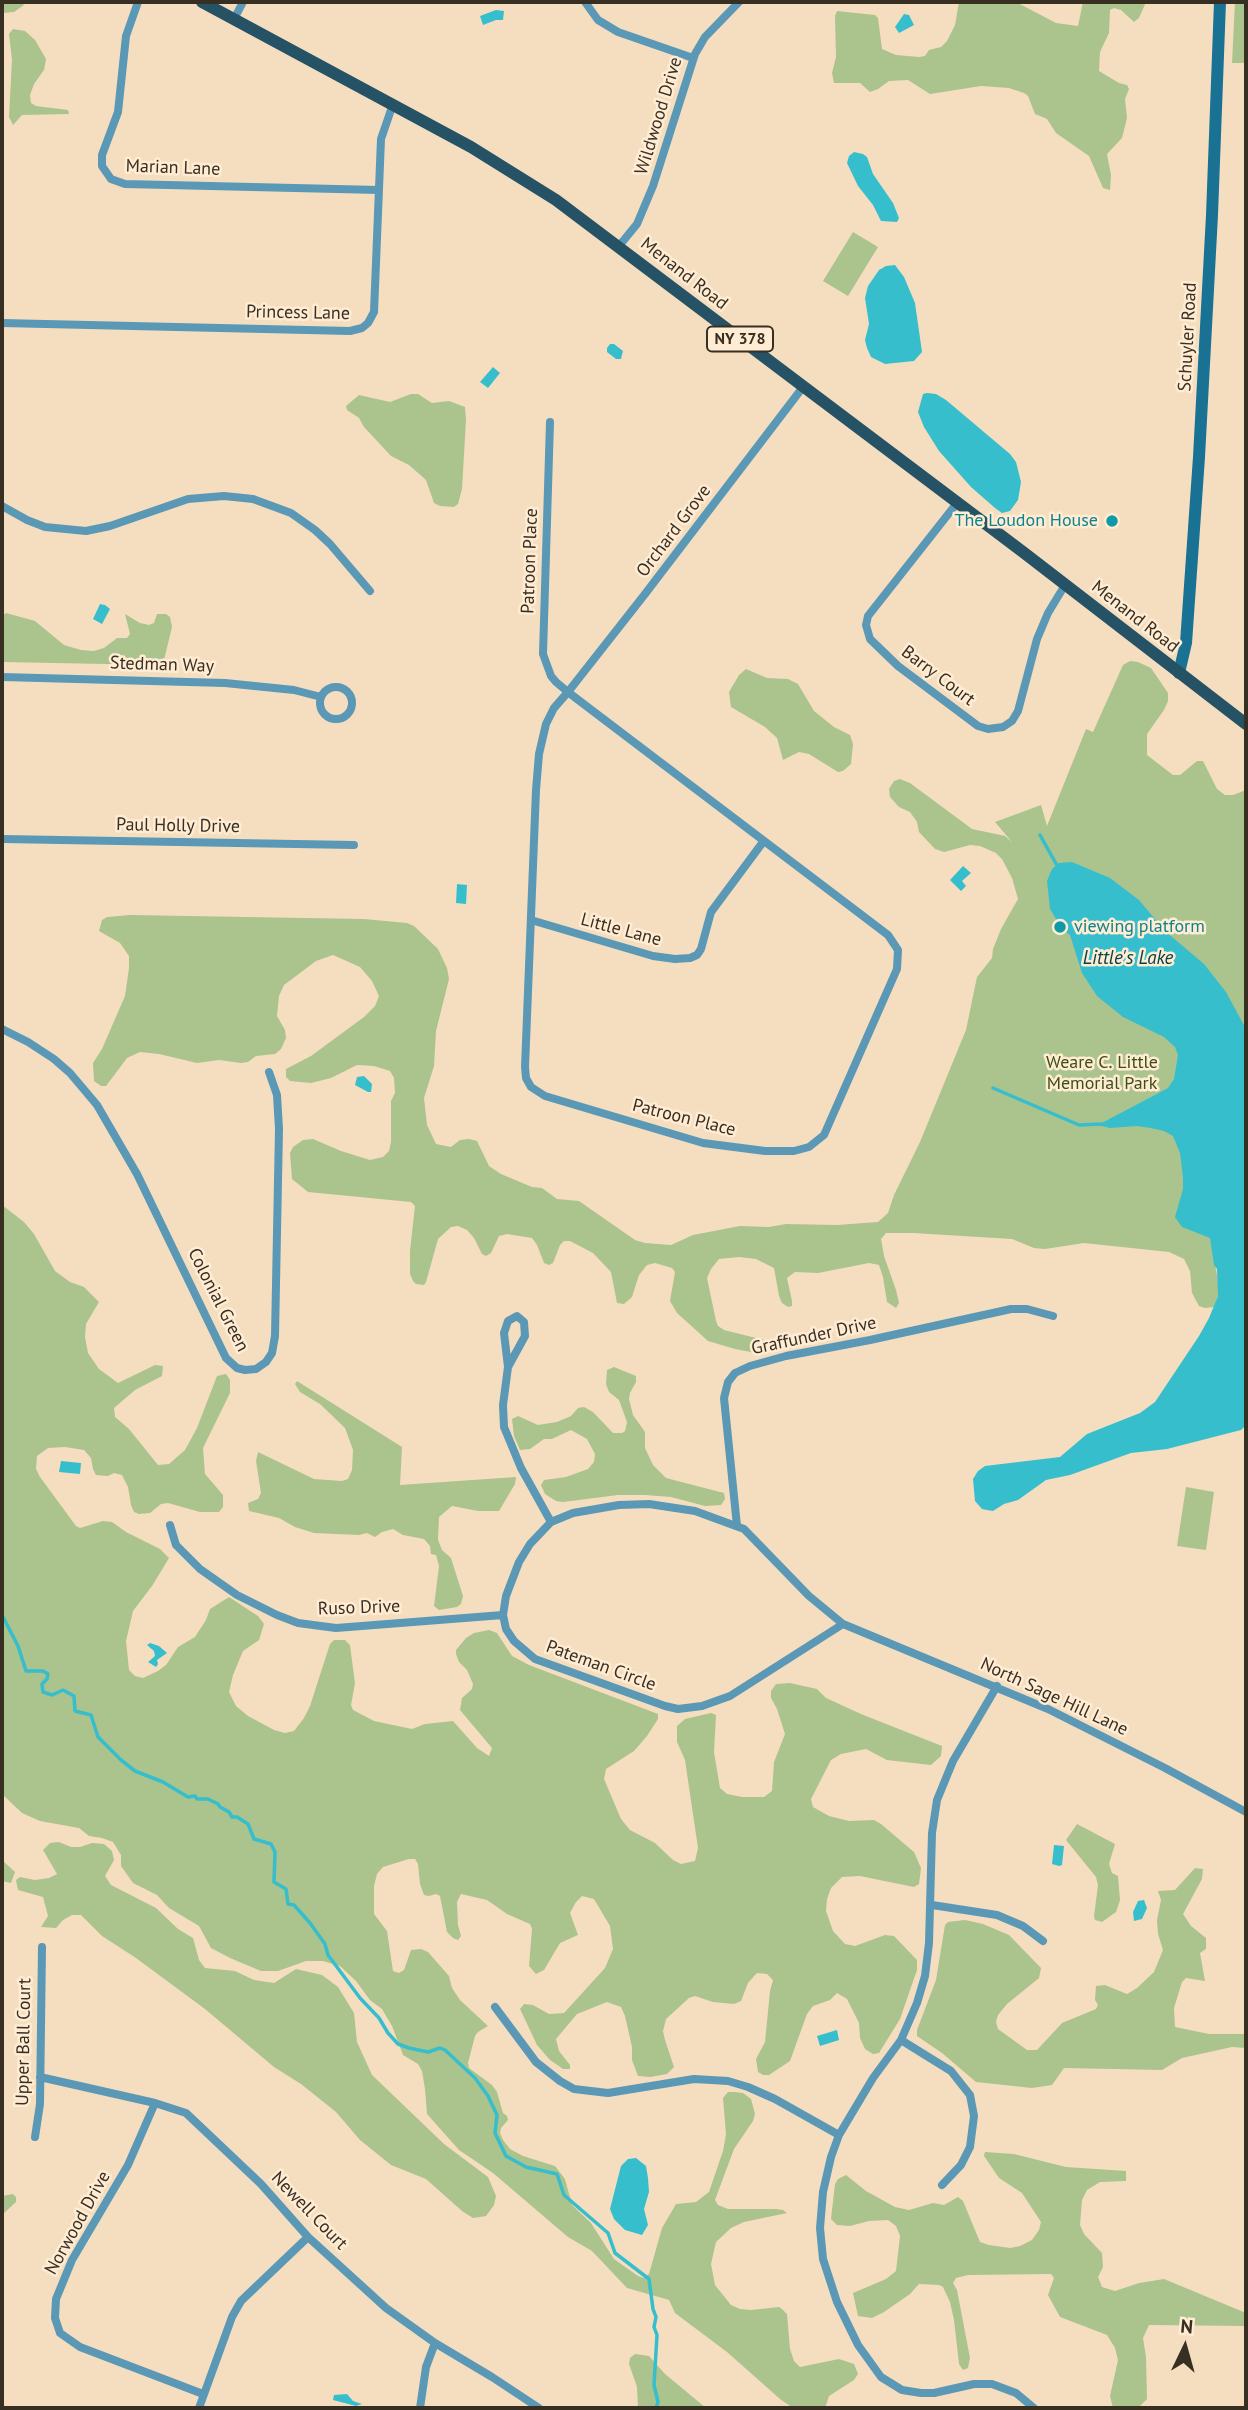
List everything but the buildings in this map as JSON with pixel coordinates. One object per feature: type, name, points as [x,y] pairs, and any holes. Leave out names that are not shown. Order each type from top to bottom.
[{"type":"main road","name":"Menand Road","points":[[202,2],[393,104],[525,180],[619,246],[1246,724]]},
{"type":"street","name":"Marian Lane","points":[[138,2],[126,36],[118,115],[102,155],[102,166],[111,178],[125,184],[379,190]]},
{"type":"street","points":[[234,19],[243,2]]},
{"type":"street","points":[[585,2],[598,20],[618,32],[693,58]]},
{"type":"street","name":"Wildwood Drive","points":[[619,246],[636,224],[653,186],[693,58],[705,37],[739,2]]},
{"type":"street","name":"Schuyler Road","points":[[1179,673],[1186,643],[1199,457],[1220,2]]},
{"type":"street","name":"Princess Lane","points":[[2,323],[358,330],[369,323],[374,312],[382,136],[393,104]]},
{"type":"street","name":"Orchard Grove","points":[[568,692],[803,387]]},
{"type":"street","name":"Patroon Place","points":[[550,422],[543,654],[551,676],[568,692],[763,842],[888,935],[897,946],[897,969],[828,1127],[820,1140],[803,1150],[765,1151],[703,1143],[557,1100],[535,1091],[526,1078],[524,1067],[536,790],[541,741],[550,713],[568,692]]},
{"type":"street","points":[[2,506],[38,524],[76,531],[110,526],[188,499],[223,496],[253,499],[291,513],[315,530],[370,591]]},
{"type":"street","name":"Barry Court","points":[[957,503],[867,616],[866,625],[870,639],[898,666],[978,726],[988,729],[1003,727],[1012,721],[1018,711],[1037,639],[1065,585]]},
{"type":"street","name":"Stedman Way","points":[[2,677],[225,683],[294,690],[321,697]]},
{"type":"street","name":"Paul Holly Drive","points":[[2,839],[354,845]]},
{"type":"street","name":"Little Lane","points":[[531,920],[653,956],[690,958],[701,951],[711,912],[763,842]]},
{"type":"street","name":"Colonial Green","points":[[2,1029],[34,1045],[62,1066],[97,1105],[137,1174],[226,1358],[237,1368],[245,1370],[259,1368],[267,1362],[273,1349],[276,1327],[279,1129],[277,1094],[268,1072]]},
{"type":"street","name":"Graffunder Drive","points":[[737,1526],[724,1398],[728,1382],[736,1373],[750,1366],[786,1356],[1011,1309],[1027,1308],[1053,1317]]},
{"type":"street","points":[[508,1367],[524,1336],[524,1322],[517,1316],[510,1319],[504,1330],[508,1367],[502,1405],[504,1427],[521,1468],[551,1522]]},
{"type":"street","points":[[503,1615],[504,1601],[519,1562],[530,1544],[551,1522],[586,1510],[649,1504],[695,1511],[749,1533],[820,1605],[843,1624]]},
{"type":"street","name":"Ruso Drive","points":[[170,1525],[176,1545],[200,1569],[237,1595],[298,1623],[336,1628],[503,1615]]},
{"type":"street","name":"Pateman Circle","points":[[503,1615],[506,1629],[514,1641],[535,1659],[678,1709],[709,1704],[737,1692],[843,1624]]},
{"type":"street","name":"North Sage Hill Lane","points":[[843,1624],[997,1686],[1153,1762],[1246,1812]]},
{"type":"street","points":[[997,1686],[953,1761],[937,1800],[932,1833],[932,1905],[925,1976],[914,2013],[901,2040],[873,2078],[839,2135],[831,2157],[821,2205],[822,2251],[837,2302],[870,2364],[881,2377],[902,2390],[934,2393],[985,2383],[1008,2389],[1034,2408]]},
{"type":"street","points":[[932,1905],[997,1915],[1023,1926],[1043,1941]]},
{"type":"street","name":"Upper Ball Court","points":[[35,2137],[39,2110],[42,1947]]},
{"type":"street","points":[[495,2007],[536,2062],[574,2089],[608,2093],[694,2079],[728,2081],[767,2095],[839,2135]]},
{"type":"street","points":[[901,2040],[951,2071],[970,2095],[974,2116],[970,2147],[961,2165],[942,2185]]},
{"type":"street","name":"Newell Court","points":[[40,2077],[182,2111],[196,2121],[261,2184],[308,2237],[386,2308],[435,2343],[539,2408]]},
{"type":"street","name":"Norwood Drive","points":[[155,2103],[128,2165],[72,2260],[56,2299],[55,2318],[60,2333],[80,2347],[203,2394]]},
{"type":"street","points":[[199,2408],[232,2317],[241,2301],[308,2237]]},
{"type":"street","points":[[420,2408],[426,2368],[435,2343]]},
{"type":"green space","points":[[2,2],[21,2],[24,5],[14,12],[2,13]]},
{"type":"green space","points":[[959,2],[1016,2],[1056,23],[1078,26],[1083,2],[1146,2],[1139,18],[1134,22],[1121,10],[1110,10],[1109,33],[1100,52],[1099,71],[1127,85],[1129,89],[1125,99],[1127,118],[1122,138],[1107,154],[1111,175],[1110,190],[1103,188],[1089,156],[1056,133],[1047,119],[1035,114],[1028,96],[1024,93],[1009,88],[981,86],[930,94],[908,80],[889,81],[870,92],[860,83],[834,83],[832,73],[836,57],[837,11],[875,15],[878,18],[882,49],[896,55],[919,57],[925,56],[929,50],[941,47],[947,41],[955,25]]},
{"type":"green space","points":[[1235,2],[1246,2],[1246,63],[1232,63]]},
{"type":"green space","points":[[13,29],[25,31],[35,40],[46,59],[44,70],[30,95],[31,103],[68,110],[69,114],[22,115],[13,125],[9,117],[12,60],[9,34]]},
{"type":"green space","points":[[853,232],[878,247],[848,296],[823,281]]},
{"type":"green space","points":[[418,394],[432,403],[449,401],[465,407],[462,489],[458,504],[454,507],[434,503],[426,480],[409,465],[391,456],[346,406],[359,395],[390,402]]},
{"type":"green space","points":[[6,613],[35,621],[64,645],[81,650],[94,651],[104,648],[117,638],[127,638],[130,634],[125,614],[149,625],[154,623],[157,614],[166,614],[170,617],[172,627],[164,660],[159,665],[2,662],[2,616]]},
{"type":"green space","name":"Weare C. Little Memorial Park","points":[[1130,661],[1151,668],[1168,693],[1164,710],[1147,734],[1147,755],[1173,775],[1180,775],[1197,761],[1203,761],[1217,789],[1225,795],[1246,790],[1246,1247],[1211,1241],[1218,1281],[1218,1296],[1214,1307],[1199,1306],[1192,1293],[1190,1271],[1184,1259],[1169,1252],[1084,1243],[1045,1249],[1034,1248],[1012,1239],[913,1233],[886,1233],[881,1239],[899,1303],[896,1308],[887,1302],[879,1265],[869,1263],[818,1273],[795,1272],[787,1278],[792,1301],[792,1306],[788,1307],[782,1303],[779,1296],[774,1268],[756,1259],[719,1259],[707,1278],[716,1321],[724,1330],[764,1340],[764,1349],[756,1353],[708,1341],[677,1313],[670,1301],[675,1272],[672,1268],[655,1263],[647,1265],[639,1275],[632,1297],[624,1304],[617,1303],[611,1272],[593,1253],[570,1241],[564,1241],[560,1245],[553,1263],[549,1265],[544,1263],[532,1238],[507,1234],[499,1236],[491,1253],[486,1256],[467,1230],[458,1226],[451,1227],[438,1239],[426,1282],[424,1285],[416,1284],[410,1274],[415,1206],[411,1202],[308,1192],[292,1179],[290,1153],[293,1147],[303,1140],[313,1139],[370,1160],[383,1157],[389,1151],[391,1142],[391,1101],[395,1093],[394,1078],[390,1071],[357,1065],[331,1078],[311,1083],[290,1081],[286,1077],[286,1069],[311,1056],[364,1017],[375,1006],[379,996],[372,981],[360,967],[333,955],[316,961],[284,985],[279,996],[277,1016],[285,1030],[286,1038],[281,1049],[275,1054],[256,1056],[241,1063],[219,1060],[197,1063],[140,1052],[127,1058],[106,1086],[94,1081],[93,1063],[125,996],[129,968],[129,956],[120,943],[99,931],[102,920],[107,917],[130,915],[364,919],[407,923],[414,926],[438,949],[449,979],[436,1031],[434,1066],[424,1098],[427,1125],[436,1144],[451,1147],[460,1140],[477,1141],[489,1166],[501,1174],[532,1187],[542,1188],[557,1199],[579,1201],[635,1240],[645,1243],[671,1245],[693,1235],[740,1226],[878,1222],[888,1213],[920,1142],[966,1030],[977,977],[992,958],[1001,929],[1018,899],[1012,878],[996,853],[970,845],[944,852],[935,849],[919,832],[917,822],[910,812],[899,807],[890,797],[889,789],[894,781],[900,779],[910,783],[972,829],[1005,836],[1012,842],[995,822],[1041,805],[1047,826],[1086,729],[1093,732],[1123,665]]},
{"type":"green space","points":[[746,669],[767,678],[788,679],[798,684],[814,711],[834,727],[850,735],[853,744],[851,764],[838,772],[809,754],[799,752],[783,760],[777,738],[765,727],[731,707],[729,692]]},
{"type":"green space","points":[[2,1205],[24,1222],[34,1234],[55,1271],[70,1282],[84,1287],[99,1302],[86,1324],[85,1337],[88,1353],[99,1369],[118,1383],[155,1365],[163,1366],[162,1376],[135,1390],[114,1408],[115,1417],[129,1429],[158,1465],[169,1464],[185,1450],[197,1428],[217,1376],[226,1374],[230,1380],[230,1393],[203,1448],[205,1474],[223,1495],[223,1507],[219,1512],[200,1512],[168,1503],[161,1504],[150,1513],[139,1514],[134,1512],[122,1475],[96,1475],[91,1458],[84,1450],[48,1448],[37,1456],[36,1469],[40,1477],[76,1526],[80,1528],[103,1521],[112,1522],[160,1549],[169,1558],[133,1611],[126,1641],[129,1670],[135,1676],[143,1678],[166,1665],[178,1647],[195,1637],[210,1609],[229,1597],[258,1616],[264,1624],[259,1640],[243,1651],[229,1692],[236,1706],[248,1716],[274,1730],[285,1733],[294,1731],[310,1706],[330,1644],[334,1640],[345,1640],[350,1645],[355,1683],[351,1705],[353,1710],[374,1721],[412,1729],[425,1724],[453,1721],[477,1748],[489,1756],[492,1748],[460,1710],[462,1698],[472,1689],[473,1684],[467,1670],[459,1662],[456,1650],[474,1633],[489,1630],[497,1633],[512,1656],[529,1665],[658,1714],[658,1719],[647,1736],[634,1751],[606,1769],[604,1779],[621,1819],[630,1830],[655,1843],[681,1864],[695,1861],[698,1848],[685,1760],[677,1742],[677,1726],[685,1719],[711,1713],[716,1715],[714,1752],[720,1788],[727,1794],[742,1797],[764,1797],[772,1791],[774,1762],[785,1734],[771,1698],[771,1691],[776,1684],[790,1683],[817,1689],[826,1698],[861,1714],[942,1746],[941,1756],[931,1765],[887,1760],[866,1749],[841,1754],[831,1760],[811,1799],[813,1807],[829,1816],[849,1821],[874,1820],[881,1824],[914,1852],[921,1868],[919,1884],[914,1887],[860,1876],[842,1877],[831,1888],[827,1899],[826,1911],[833,1931],[845,1944],[855,1946],[885,1935],[894,1936],[917,1960],[917,1970],[900,2019],[879,2053],[873,2054],[865,2049],[860,2038],[859,2023],[847,1999],[837,1993],[830,2000],[813,2006],[807,2014],[790,2061],[769,2075],[758,2072],[756,2059],[765,2042],[773,1980],[767,1974],[757,1973],[748,1983],[741,2001],[734,2004],[713,2002],[695,1996],[689,1998],[666,2019],[663,2031],[674,2067],[667,2074],[638,2076],[632,2060],[625,2016],[621,2007],[607,2002],[577,2014],[556,2039],[559,2051],[570,2065],[570,2069],[563,2069],[550,2060],[537,2045],[520,2009],[524,2004],[533,2005],[549,2014],[564,2013],[605,1968],[613,1949],[610,1926],[594,1899],[582,1896],[576,1902],[570,1913],[578,1935],[560,1943],[544,1970],[536,1974],[529,1966],[532,1929],[530,1924],[507,1914],[487,1900],[461,1894],[457,1902],[461,1936],[458,1940],[453,1938],[447,1932],[440,1896],[424,1895],[415,1859],[383,1867],[377,1874],[374,1886],[374,1914],[387,1931],[393,1971],[399,1973],[404,1970],[411,1950],[421,1949],[428,1952],[449,1976],[452,1988],[460,2000],[488,2026],[475,2036],[468,2063],[469,2068],[497,2092],[508,2120],[501,2128],[503,2140],[510,2149],[523,2156],[555,2166],[565,2179],[572,2205],[591,2223],[614,2259],[638,2276],[644,2278],[649,2274],[662,2228],[676,2204],[696,2202],[709,2192],[726,2134],[723,2098],[728,2092],[734,2092],[743,2093],[751,2099],[755,2114],[753,2121],[734,2149],[715,2200],[718,2205],[728,2209],[776,2209],[787,2213],[744,2222],[731,2228],[716,2242],[711,2264],[715,2285],[731,2305],[740,2309],[782,2309],[787,2314],[790,2349],[794,2361],[800,2367],[839,2359],[854,2364],[858,2374],[854,2380],[829,2396],[825,2408],[793,2408],[780,2399],[727,2352],[675,2313],[669,2300],[627,2288],[592,2251],[568,2237],[493,2173],[459,2150],[427,2114],[422,2071],[418,2064],[403,2055],[382,2009],[370,2000],[340,1966],[323,1961],[306,1961],[278,1971],[261,1971],[230,1958],[211,1948],[199,1926],[169,1908],[157,1895],[133,1883],[121,1866],[121,1855],[113,1842],[89,1836],[79,1828],[40,1821],[22,1813],[2,1794]]},
{"type":"green space","points":[[614,1367],[636,1376],[629,1399],[633,1415],[645,1432],[645,1448],[653,1465],[666,1478],[724,1493],[725,1499],[721,1505],[705,1506],[671,1497],[645,1495],[618,1495],[563,1502],[545,1494],[541,1485],[544,1480],[566,1477],[588,1469],[594,1462],[595,1454],[587,1439],[571,1430],[552,1439],[544,1439],[530,1449],[520,1450],[514,1436],[512,1419],[518,1416],[538,1425],[557,1422],[584,1407],[593,1412],[613,1433],[622,1433],[627,1422],[619,1400],[609,1392],[606,1384],[607,1370]]},
{"type":"green space","points":[[297,1381],[402,1447],[400,1485],[516,1477],[515,1484],[499,1511],[478,1511],[452,1506],[439,1517],[438,1540],[442,1550],[451,1558],[463,1596],[457,1607],[439,1610],[434,1606],[439,1566],[436,1555],[431,1554],[430,1546],[424,1539],[403,1535],[393,1529],[375,1537],[367,1533],[314,1533],[279,1518],[249,1511],[248,1503],[258,1499],[261,1493],[256,1461],[258,1452],[314,1479],[342,1481],[348,1479],[352,1470],[353,1450],[345,1428],[320,1404],[300,1392],[295,1384]]},
{"type":"green space","points":[[1186,1487],[1214,1492],[1206,1550],[1177,1546]]},
{"type":"green space","points":[[1077,1824],[1115,1844],[1109,1864],[1112,1873],[1118,1876],[1120,1900],[1116,1912],[1102,1922],[1095,1920],[1094,1916],[1098,1885],[1096,1877],[1066,1840]]},
{"type":"green space","points":[[59,1842],[71,1847],[104,1844],[112,1851],[114,1860],[105,1876],[111,1885],[156,1908],[178,1929],[193,1938],[199,1960],[205,1968],[235,1971],[254,1980],[274,1983],[296,1969],[322,1975],[338,1987],[354,2013],[357,2042],[372,2075],[444,2144],[488,2177],[496,2196],[494,2205],[486,2216],[473,2218],[426,2179],[391,2165],[360,2140],[336,2112],[301,2084],[274,2067],[205,2009],[102,1936],[81,1915],[72,1915],[56,1928],[41,1927],[48,1916],[43,1897],[18,1890],[16,1880],[20,1877],[35,1880],[49,1878],[57,1874],[43,1850],[50,1843]]},
{"type":"green space","points":[[2,1860],[15,1872],[11,1883],[2,1881]]},
{"type":"green space","points":[[1195,1868],[1203,1869],[1202,1879],[1183,1914],[1191,1926],[1206,1938],[1206,1949],[1200,1953],[1205,1981],[1186,1978],[1182,1982],[1174,2008],[1175,2027],[1209,2034],[1246,2034],[1246,2048],[1232,2047],[1182,2058],[1162,2070],[1064,2068],[1052,2085],[1032,2088],[976,2082],[917,2036],[936,1980],[945,1925],[948,1922],[965,1920],[1009,1935],[1041,1968],[1039,1978],[1007,2004],[996,2022],[998,2029],[1027,2050],[1037,2050],[1062,2023],[1096,2009],[1096,1986],[1105,1985],[1127,1994],[1154,1972],[1163,1950],[1158,1934],[1157,1920],[1161,1900],[1158,1891],[1175,1890]]},
{"type":"green space","points":[[985,2152],[1014,2154],[1066,2167],[1126,2171],[1126,2181],[1100,2182],[1087,2190],[1082,2200],[1080,2225],[1084,2234],[1102,2253],[1103,2267],[1098,2277],[1102,2287],[1115,2291],[1164,2279],[1246,2313],[1246,2326],[1149,2325],[1143,2338],[1147,2399],[1138,2408],[1113,2408],[1110,2396],[1118,2360],[1115,2348],[1107,2335],[1060,2317],[1048,2295],[1054,2278],[1051,2274],[968,2275],[956,2278],[953,2283],[957,2290],[970,2358],[968,2368],[963,2370],[959,2364],[950,2302],[943,2287],[919,2284],[910,2294],[884,2312],[872,2318],[858,2316],[853,2293],[886,2279],[896,2271],[900,2236],[896,2226],[888,2220],[850,2226],[837,2225],[831,2219],[838,2179],[846,2175],[866,2191],[895,2207],[909,2210],[933,2203],[944,2205],[958,2197],[963,2201],[980,2242],[1010,2248],[1020,2246],[1032,2240],[1041,2222],[1022,2193],[999,2178],[984,2156]]},
{"type":"green space","points":[[13,2194],[16,2202],[2,2215],[2,2196]]},
{"type":"green space","points":[[635,2354],[649,2356],[665,2374],[706,2408],[638,2408],[637,2387],[629,2364],[630,2358]]},
{"type":"water","points":[[496,10],[504,11],[503,20],[483,25],[480,16]]},
{"type":"water","points":[[904,14],[909,15],[914,25],[899,33],[895,27]]},
{"type":"water","points":[[854,152],[867,157],[873,174],[893,203],[899,218],[897,222],[881,221],[873,205],[858,186],[847,163]]},
{"type":"water","points":[[895,265],[904,277],[915,303],[922,352],[914,361],[885,364],[871,357],[867,348],[865,340],[869,324],[865,298],[868,286],[879,270]]},
{"type":"water","points":[[610,344],[623,351],[621,359],[616,359],[607,352]]},
{"type":"water","points":[[493,367],[500,373],[488,388],[480,382]]},
{"type":"water","points":[[923,394],[936,394],[946,400],[1016,462],[1021,482],[1018,500],[1010,511],[1002,513],[995,508],[971,487],[939,451],[918,412]]},
{"type":"water","points":[[100,604],[110,609],[102,624],[93,619]]},
{"type":"water","name":"Little's Lake","points":[[1072,862],[1110,878],[1139,900],[1165,931],[1204,964],[1226,992],[1246,1029],[1246,1425],[1241,1430],[1167,1449],[1131,1453],[1070,1475],[1046,1480],[1018,1500],[993,1511],[982,1509],[975,1501],[973,1479],[978,1471],[985,1466],[1060,1457],[1087,1434],[1140,1413],[1155,1402],[1199,1336],[1218,1296],[1217,1269],[1210,1238],[1182,1227],[1175,1217],[1183,1189],[1183,1178],[1180,1153],[1173,1136],[1151,1128],[1110,1128],[1098,1125],[1168,1088],[1174,1079],[1178,1055],[1175,1047],[1164,1037],[1123,1017],[1097,996],[1082,973],[1070,935],[1062,929],[1050,909],[1047,881],[1052,869],[1059,863]]},
{"type":"water","points":[[963,866],[971,873],[962,881],[966,886],[961,891],[950,880]]},
{"type":"water","points":[[457,884],[467,885],[466,904],[456,903]]},
{"type":"water","points":[[364,1076],[372,1084],[371,1092],[355,1085],[357,1077]]},
{"type":"water","points":[[61,1461],[81,1463],[80,1474],[59,1472]]},
{"type":"water","points":[[150,1643],[167,1653],[157,1660],[156,1667],[148,1662],[155,1656],[154,1651],[147,1645]]},
{"type":"water","points":[[1054,1845],[1064,1846],[1062,1865],[1059,1866],[1052,1864]]},
{"type":"water","points":[[1144,1900],[1147,1908],[1142,1919],[1134,1921],[1133,1912],[1138,1901]]},
{"type":"water","points":[[837,2030],[839,2040],[820,2046],[817,2036]]},
{"type":"water","points":[[636,2158],[646,2166],[648,2178],[649,2192],[644,2209],[648,2225],[642,2235],[625,2230],[614,2219],[610,2209],[621,2166],[628,2159]]},
{"type":"water","points":[[347,2394],[353,2401],[362,2404],[356,2406],[333,2400],[334,2395]]},
{"type":"waterway","points":[[1040,835],[1059,869]]},
{"type":"waterway","points":[[993,1088],[1079,1125],[1102,1124]]},
{"type":"waterway","points":[[2,1615],[18,1646],[26,1671],[43,1671],[48,1674],[42,1684],[43,1692],[52,1695],[63,1690],[74,1696],[75,1711],[91,1715],[98,1737],[121,1760],[135,1771],[163,1782],[188,1797],[208,1799],[218,1804],[232,1817],[248,1824],[254,1839],[271,1844],[275,1852],[274,1882],[286,1889],[288,1904],[294,1905],[310,1923],[325,1944],[328,1955],[388,2033],[398,2044],[409,2048],[428,2052],[440,2048],[445,2050],[475,2078],[497,2115],[495,2133],[506,2156],[526,2167],[557,2174],[564,2195],[608,2233],[615,2253],[649,2279],[657,2335],[654,2385],[658,2402],[656,2408]]},
{"type":"place","name":"The Loudon House","points":[[1112,521]]},
{"type":"place","name":"viewing platform","points":[[1060,927]]}]
